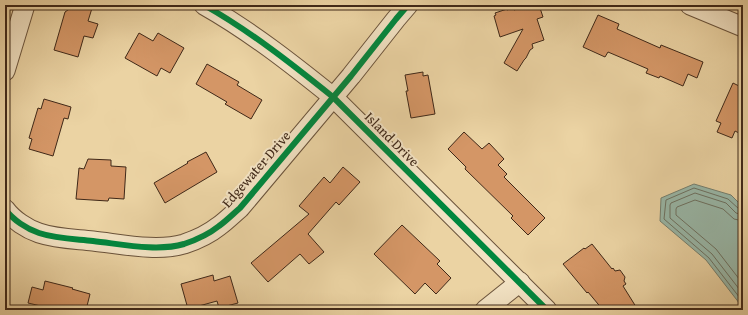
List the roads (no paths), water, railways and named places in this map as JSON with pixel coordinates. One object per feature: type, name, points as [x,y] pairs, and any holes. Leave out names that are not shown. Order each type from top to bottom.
[{"type":"street","points":[[5,71],[25,5]]},
{"type":"street","name":"Island Drive","points":[[204,5],[259,40],[333,97],[547,310]]},
{"type":"street","name":"Edgewater Drive","points":[[5,209],[8,214],[22,224],[38,233],[52,237],[162,248],[182,244],[200,238],[219,226],[240,208],[351,76],[408,5]]},
{"type":"street","points":[[690,5],[743,27]]},
{"type":"street","points":[[485,310],[520,282]]},
{"type":"water","points":[[694,184],[731,195],[743,207],[743,308],[706,260],[660,221],[661,198]]}]
